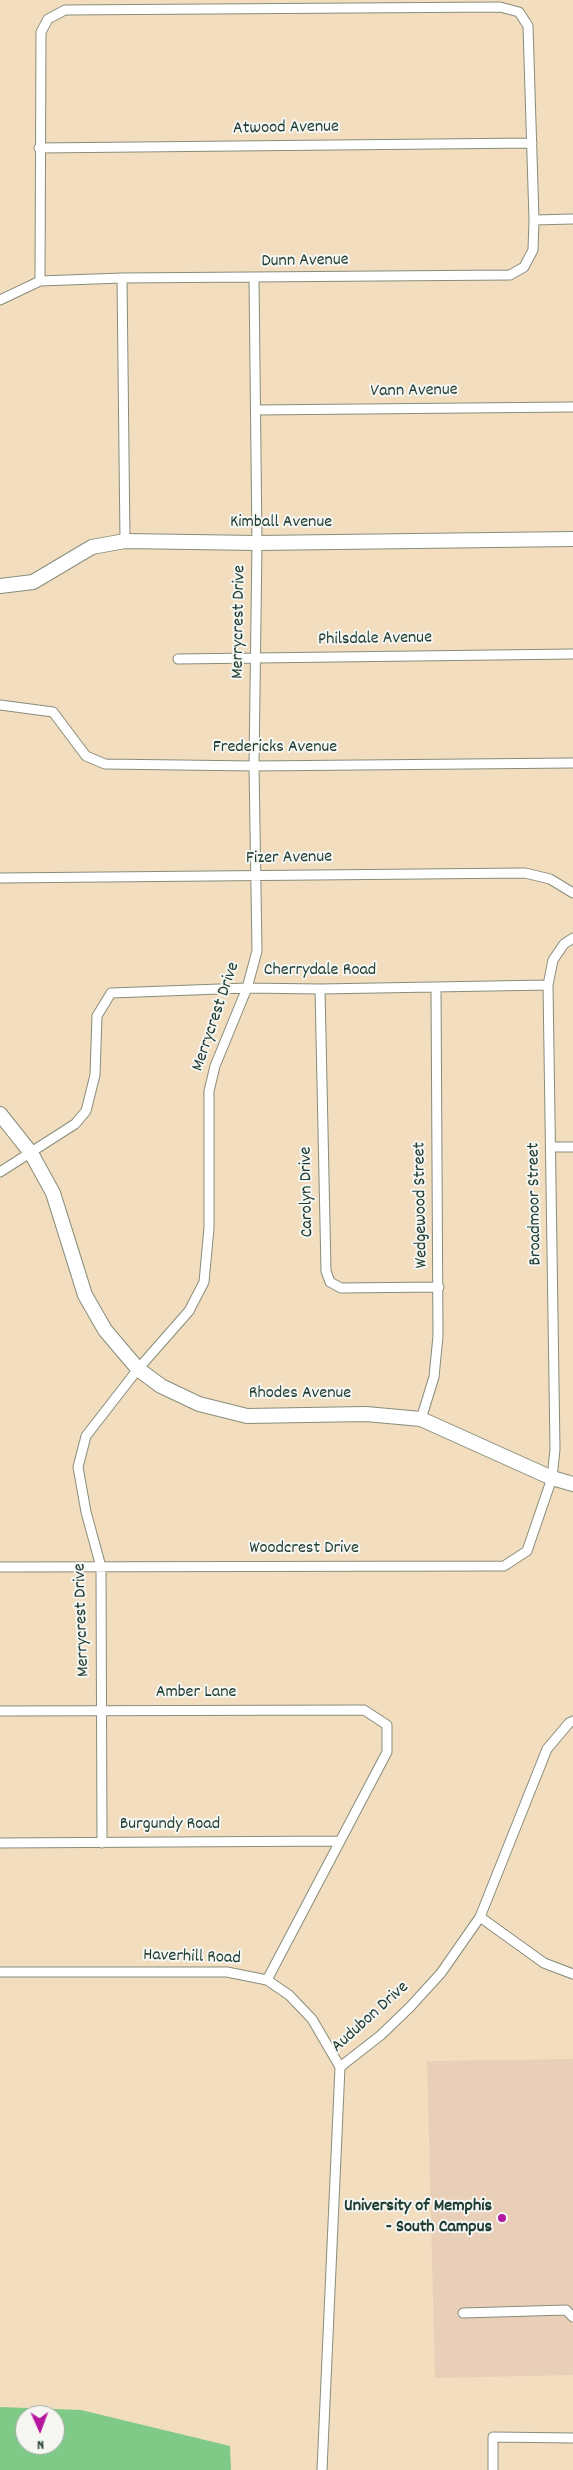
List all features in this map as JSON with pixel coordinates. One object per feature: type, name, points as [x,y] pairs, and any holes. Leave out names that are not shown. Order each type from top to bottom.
[{"type":"main road","name":"Kimball Avenue","points":[[0,586],[33,582],[92,547],[125,541],[257,544],[573,539]]},
{"type":"main road","name":"Rhodes Avenue","points":[[0,1114],[32,1153],[53,1193],[85,1295],[105,1330],[138,1369],[161,1386],[199,1404],[247,1416],[366,1414],[421,1420],[552,1478],[573,1484]]},
{"type":"street","name":"Dunn Avenue","points":[[0,300],[40,281],[122,278],[254,279],[510,275],[524,267],[533,250],[534,220],[528,26],[519,12],[500,7],[65,10],[48,19],[41,32],[39,148]]},
{"type":"street","name":"Atwood Avenue","points":[[39,148],[532,143]]},
{"type":"street","points":[[39,148],[40,281]]},
{"type":"street","points":[[534,220],[573,219]]},
{"type":"street","points":[[122,278],[125,541]]},
{"type":"street","name":"Merrycrest Drive","points":[[102,1842],[101,1567],[86,1512],[78,1467],[86,1436],[138,1369],[189,1310],[204,1282],[209,1228],[209,1091],[215,1066],[247,988],[257,951],[254,766],[257,544],[254,279]]},
{"type":"street","name":"Vann Avenue","points":[[256,410],[573,407]]},
{"type":"street","name":"Philsdale Avenue","points":[[178,658],[573,654]]},
{"type":"street","name":"Fredericks Avenue","points":[[0,705],[53,712],[86,756],[106,764],[254,766],[573,763]]},
{"type":"street","name":"Fizer Avenue","points":[[0,878],[525,874],[550,879],[573,893]]},
{"type":"street","name":"Broadmoor Street","points":[[552,1478],[555,1449],[548,985],[553,960],[564,944],[573,938]]},
{"type":"street","name":"Cherrydale Road","points":[[0,1172],[75,1124],[86,1111],[95,1076],[97,1016],[111,993],[247,988],[436,988],[548,985]]},
{"type":"street","name":"Wedgewood Street","points":[[421,1420],[434,1377],[438,1336],[436,988]]},
{"type":"street","name":"Carolyn Drive","points":[[320,989],[326,1271],[330,1282],[341,1288],[439,1287]]},
{"type":"street","points":[[551,1147],[573,1147]]},
{"type":"street","name":"Woodcrest Drive","points":[[0,1567],[504,1566],[527,1551],[552,1478]]},
{"type":"street","name":"Amber Lane","points":[[0,1711],[364,1710],[387,1725],[387,1752],[340,1841]]},
{"type":"street","name":"Audubon Drive","points":[[322,2470],[340,2067],[381,2034],[410,2007],[441,1973],[480,1917],[547,1749],[569,1723],[573,1721]]},
{"type":"street","points":[[267,1980],[340,1841]]},
{"type":"street","name":"Burgundy Road","points":[[0,1843],[340,1841]]},
{"type":"street","points":[[480,1917],[544,1963],[573,1974]]},
{"type":"street","name":"Haverhill Road","points":[[0,1972],[227,1972],[267,1980],[289,1995],[312,2019],[340,2067]]},
{"type":"street","points":[[463,2313],[566,2310],[573,2316]]},
{"type":"street","points":[[493,2470],[493,2437],[573,2438]]},
{"type":"shaded area","name":"University of Memphis - South Campus","points":[[573,2059],[573,2375],[435,2378],[427,2061]]},
{"type":"green space","points":[[0,2407],[15,2408],[15,2455],[65,2455],[65,2409],[81,2410],[230,2446],[231,2470],[0,2470]]},
{"type":"place","name":"University of Memphis - South Campus","points":[[502,2218]]}]
